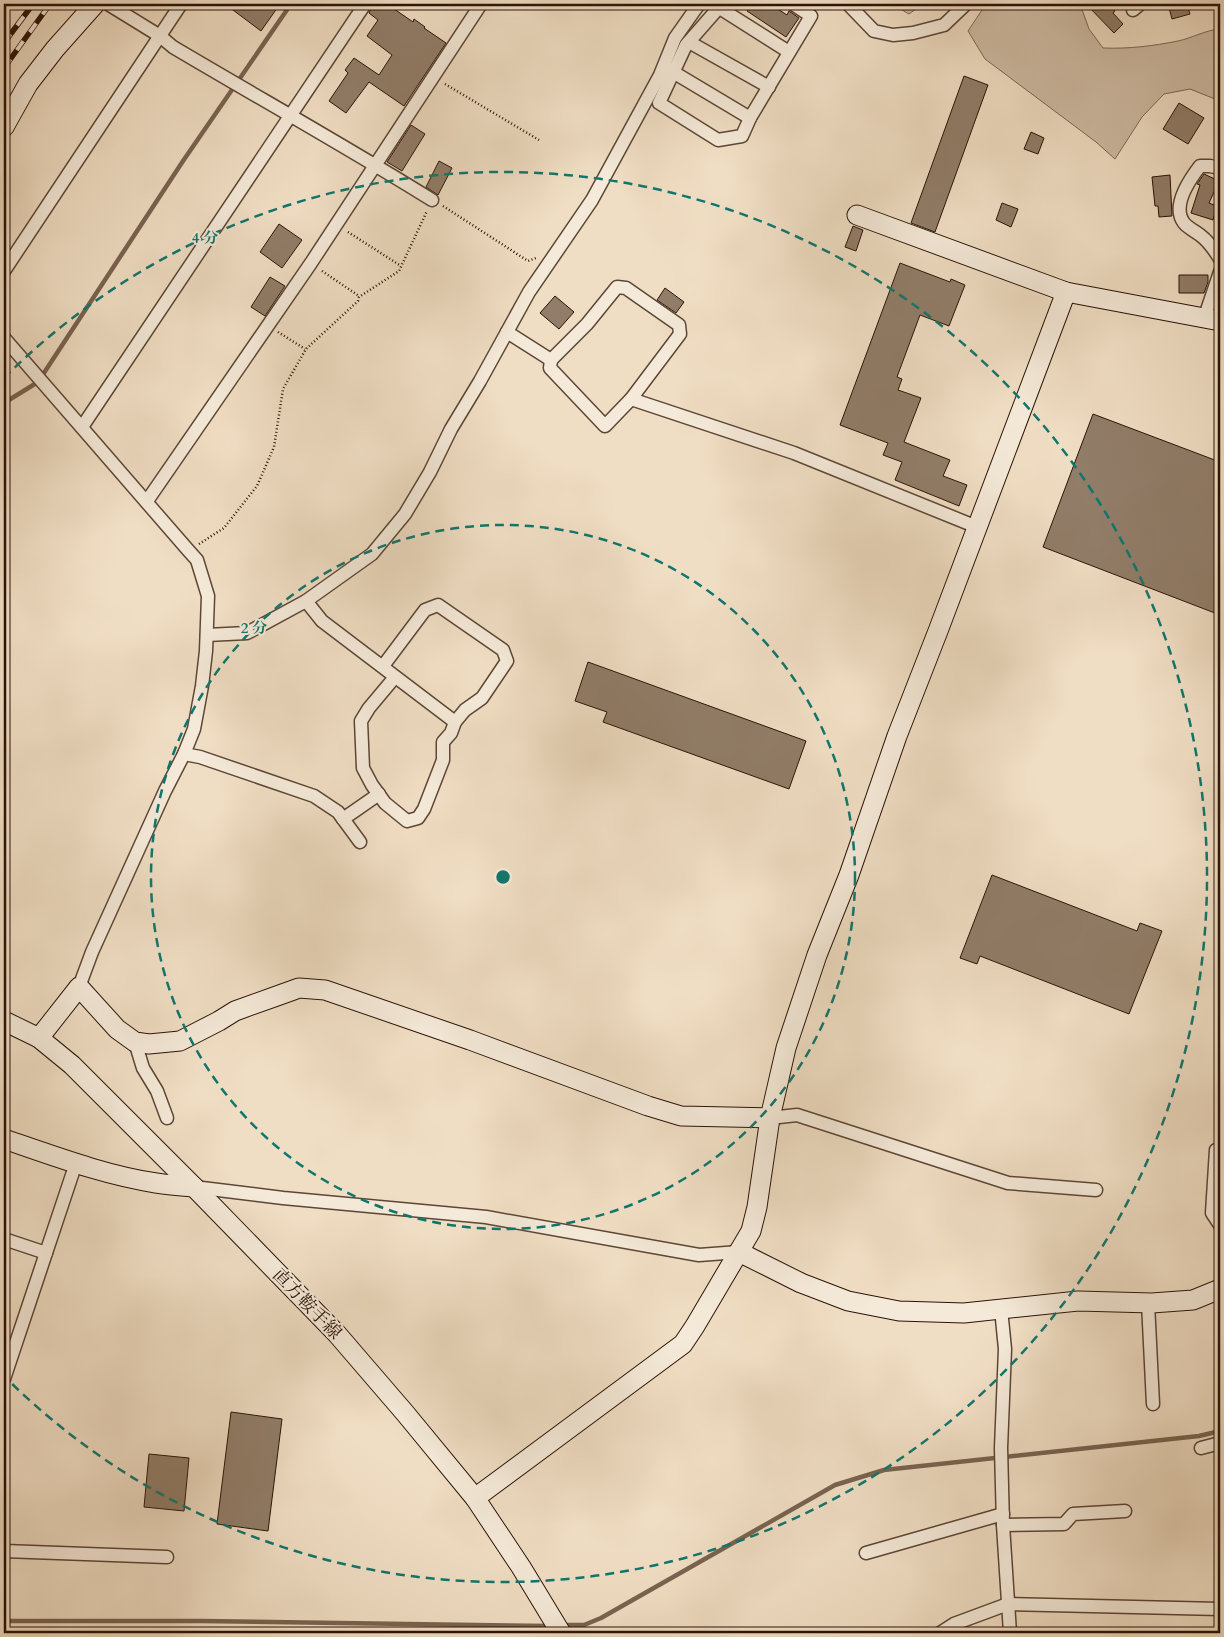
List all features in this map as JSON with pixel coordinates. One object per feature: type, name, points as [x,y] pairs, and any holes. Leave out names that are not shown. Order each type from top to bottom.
[{"type":"street","points":[[4,127],[28,84],[55,49],[95,4]]},
{"type":"street","points":[[108,4],[173,46],[375,164],[432,200]]},
{"type":"street","points":[[4,271],[181,4]]},
{"type":"street","points":[[82,427],[365,4]]},
{"type":"street","points":[[147,501],[268,326],[481,4]]},
{"type":"street","points":[[698,4],[675,38],[659,103],[718,140],[742,136],[750,118],[810,16],[793,4]]},
{"type":"street","points":[[848,4],[874,30],[893,35],[914,33],[944,25],[966,4]]},
{"type":"street","points":[[207,635],[247,632],[306,601],[372,554],[405,514],[529,292],[592,200],[639,114],[668,70],[720,5],[789,52]]},
{"type":"street","points":[[689,42],[769,87]]},
{"type":"street","points":[[668,70],[750,118]]},
{"type":"street","points":[[1220,168],[1200,166],[1183,191],[1180,211],[1181,219],[1186,225],[1205,239],[1220,258]]},
{"type":"street","points":[[857,215],[1066,292],[1212,320],[1220,272]]},
{"type":"street","points":[[617,287],[626,288],[679,325],[680,334],[631,399],[605,426],[550,368],[551,360],[587,324],[617,287]]},
{"type":"street","points":[[475,1498],[683,1344],[751,1231],[757,1207],[770,1118],[786,1048],[817,955],[849,875],[897,736],[1066,292]]},
{"type":"street","points":[[507,332],[551,360]]},
{"type":"street","points":[[4,338],[197,560],[208,596],[207,635],[202,686],[194,729],[92,952],[79,987],[39,1038]]},
{"type":"street","points":[[631,399],[794,453],[978,527]]},
{"type":"street","points":[[306,601],[322,621],[455,722]]},
{"type":"street","points":[[383,666],[425,610],[438,605],[503,650],[507,661],[482,698],[465,710],[455,722],[451,732],[443,742],[443,760],[440,772],[424,809],[418,818],[407,821],[385,803],[363,768],[362,720],[369,708],[395,677]]},
{"type":"street","points":[[184,754],[200,757],[314,796],[338,812],[360,842]]},
{"type":"street","points":[[343,819],[379,794]]},
{"type":"street","points":[[79,987],[117,1029],[135,1042],[149,1044],[180,1041],[235,1011],[299,988],[325,990],[470,1040],[648,1106],[681,1116],[770,1118],[797,1115],[1008,1183],[1096,1190]]},
{"type":"street","name":"直方鞍手線","points":[[4,1022],[39,1038],[72,1065],[337,1334],[406,1413],[475,1498],[521,1567],[561,1633]]},
{"type":"street","points":[[135,1042],[143,1068],[157,1091],[167,1118]]},
{"type":"street","points":[[4,1139],[76,1163],[157,1184],[486,1218],[699,1255],[739,1252],[802,1283],[848,1301],[900,1311],[964,1313],[1078,1301],[1148,1303],[1193,1300],[1220,1290]]},
{"type":"street","points":[[1216,1150],[1212,1213],[1220,1225]]},
{"type":"street","points":[[4,1379],[76,1163]]},
{"type":"street","points":[[4,1239],[46,1253]]},
{"type":"street","points":[[1148,1303],[1153,1404]]},
{"type":"street","points":[[1001,1309],[1005,1349],[1001,1448],[1003,1520],[1010,1633]]},
{"type":"street","points":[[1201,1448],[1220,1443]]},
{"type":"street","points":[[866,1553],[1003,1520],[1064,1524],[1073,1514],[1124,1510]]},
{"type":"street","points":[[4,1551],[167,1557]]},
{"type":"street","points":[[940,1633],[954,1624],[1008,1604],[1220,1609]]},
{"type":"path","points":[[433,77],[539,140]]},
{"type":"path","points":[[188,550],[209,539],[224,528],[258,486],[274,447],[283,389],[306,349],[358,301],[359,297],[399,270],[432,200],[528,261]]},
{"type":"path","points":[[336,224],[401,266]]},
{"type":"path","points":[[311,262],[359,297]]},
{"type":"path","points":[[268,326],[306,349]]},
{"type":"path","points":[[4,1633],[231,1631],[232,1633]]},
{"type":"shaded area","points":[[892,4],[923,4],[909,14]]},
{"type":"shaded area","points":[[986,4],[1080,4],[1089,29],[1103,48],[1132,48],[1178,41],[1220,29],[1220,101],[1190,89],[1164,94],[1142,117],[1115,159],[1096,142],[985,59],[968,31]]},
{"type":"building","points":[[225,4],[280,4],[261,31]]},
{"type":"building","points":[[373,4],[387,4],[413,22],[414,19],[446,43],[404,106],[369,82],[346,113],[329,101],[348,73],[345,70],[354,58],[379,75],[392,55],[367,36],[378,20],[369,13]]},
{"type":"building","points":[[752,4],[770,4],[787,15],[789,11],[799,18],[786,37],[747,11]]},
{"type":"building","points":[[1086,4],[1108,4],[1123,24],[1114,33]]},
{"type":"building","points":[[1168,4],[1187,4],[1190,14],[1172,19]]},
{"type":"building","points":[[964,76],[988,85],[935,232],[911,223]]},
{"type":"building","points":[[1179,103],[1204,118],[1188,144],[1163,129]]},
{"type":"building","points":[[411,125],[425,134],[402,171],[387,162]]},
{"type":"building","points":[[1031,132],[1044,138],[1038,154],[1024,149]]},
{"type":"building","points":[[439,161],[452,168],[438,195],[426,187]]},
{"type":"building","points":[[1204,174],[1219,181],[1209,203],[1217,206],[1213,220],[1191,213],[1200,185],[1197,184]]},
{"type":"building","points":[[1170,175],[1172,216],[1159,217],[1158,206],[1155,206],[1152,177]]},
{"type":"building","points":[[1002,203],[1018,209],[1011,227],[996,220]]},
{"type":"building","points":[[279,224],[302,240],[282,268],[260,252]]},
{"type":"building","points":[[853,226],[863,230],[856,251],[845,247]]},
{"type":"building","points":[[900,263],[950,282],[951,279],[965,285],[949,326],[920,315],[897,377],[902,379],[898,390],[921,398],[904,442],[950,460],[943,476],[967,485],[959,506],[895,480],[902,462],[883,455],[888,443],[840,425]]},
{"type":"building","points":[[1179,275],[1208,275],[1208,282],[1204,293],[1179,293]]},
{"type":"building","points":[[270,277],[285,286],[265,316],[251,307]]},
{"type":"building","points":[[665,288],[684,302],[676,313],[657,300]]},
{"type":"building","points":[[555,296],[574,312],[559,329],[540,313]]},
{"type":"building","points":[[1093,414],[1220,462],[1220,615],[1043,547]]},
{"type":"building","points":[[588,662],[806,741],[789,789],[603,722],[607,712],[575,701]]},
{"type":"building","points":[[992,875],[1137,931],[1140,923],[1162,931],[1129,1014],[980,956],[977,964],[960,958]]},
{"type":"building","points":[[231,1412],[282,1419],[268,1531],[217,1524]]},
{"type":"building","points":[[149,1454],[189,1458],[184,1511],[144,1507]]},
{"type":"waterway","points":[[4,403],[38,382],[183,161],[291,4]]},
{"type":"waterway","points":[[563,1625],[584,1625],[601,1618],[835,1485],[884,1470],[1199,1436],[1220,1431]]},
{"type":"waterway","points":[[4,1621],[202,1621],[550,1626]]},
{"type":"railway","points":[[4,43],[33,4]]},
{"type":"railway","points":[[4,68],[50,4]]}]
